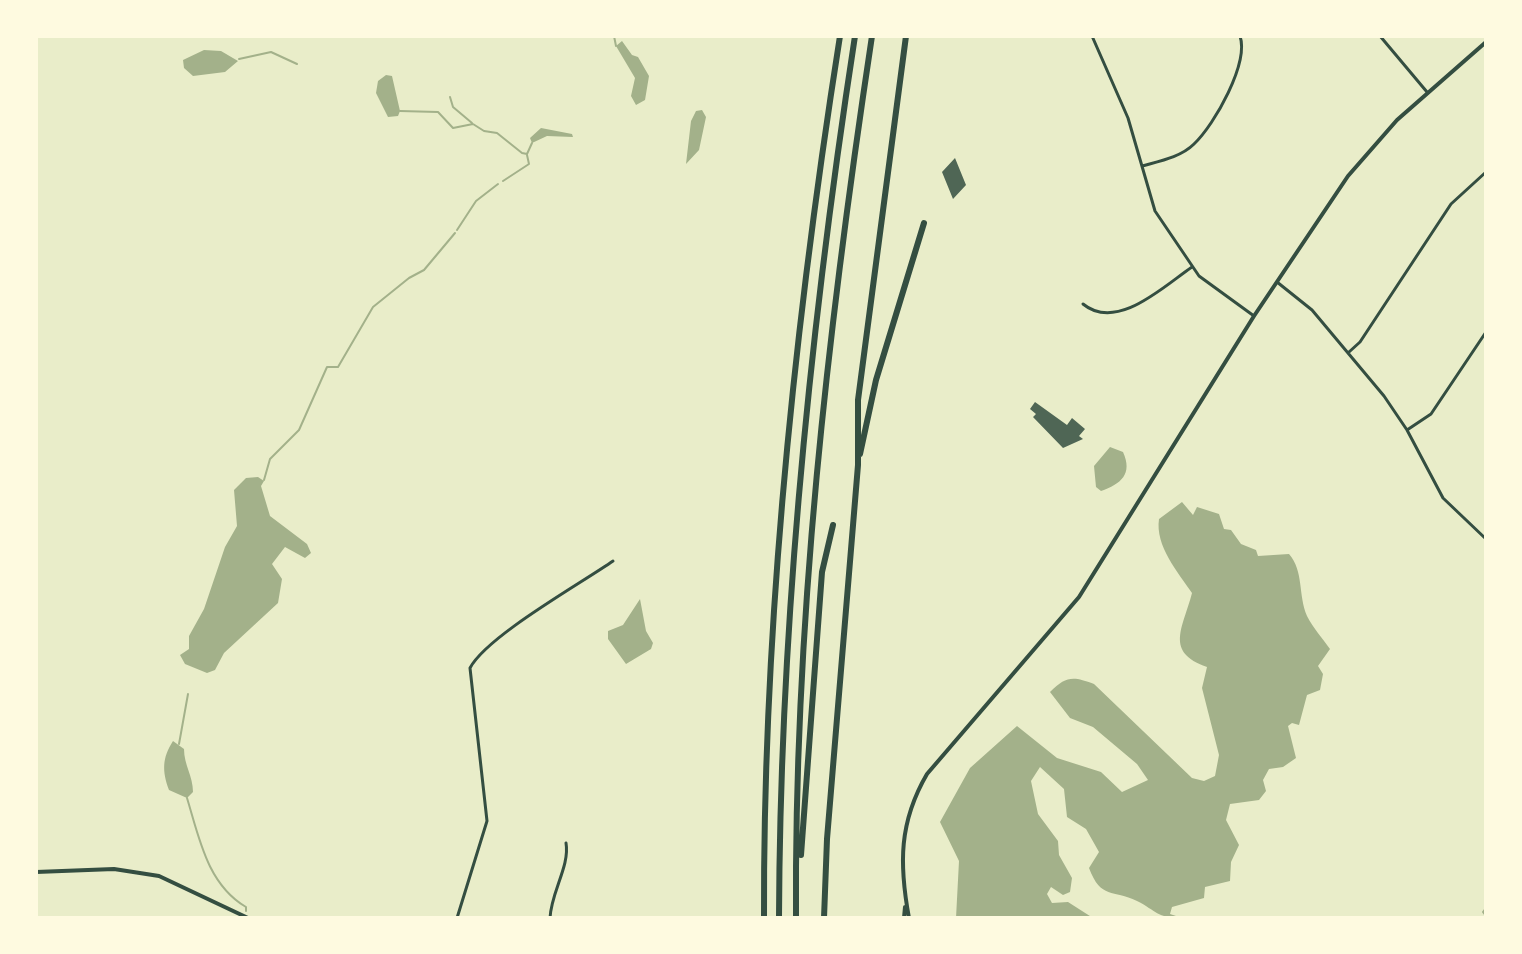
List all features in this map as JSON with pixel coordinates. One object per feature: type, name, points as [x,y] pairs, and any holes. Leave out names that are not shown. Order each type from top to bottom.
[{"type":"highway","points":[[764,918],[769,687],[783,498],[804,292],[840,36]]},
{"type":"highway","points":[[779,918],[782,756],[801,467],[825,250],[855,36]]},
{"type":"highway","points":[[796,918],[799,752],[813,530],[833,324],[872,36]]},
{"type":"highway","points":[[824,918],[827,839],[858,465],[858,400],[906,36]]},
{"type":"highway","points":[[858,465],[876,380],[924,223]]},
{"type":"highway","points":[[796,902],[812,739],[822,572],[833,525]]},
{"type":"street","points":[[1092,36],[1124,107],[1155,211],[1199,276],[1254,316]]},
{"type":"street","points":[[1142,166],[1175,156],[1194,144],[1239,70],[1243,46],[1240,36]]},
{"type":"street","points":[[1380,36],[1427,92]]},
{"type":"street","points":[[906,918],[902,838],[910,806],[927,774],[1079,597],[1254,316],[1370,148],[1427,92],[1486,42]]},
{"type":"street","points":[[1348,353],[1360,342],[1451,204],[1486,172]]},
{"type":"street","points":[[1083,304],[1098,313],[1121,311],[1192,267]]},
{"type":"street","points":[[1277,282],[1312,310],[1348,353],[1407,430],[1443,498],[1486,539]]},
{"type":"street","points":[[1407,430],[1431,414],[1486,332]]},
{"type":"street","points":[[457,918],[487,821],[470,668],[478,656],[518,626],[613,561]]},
{"type":"street","points":[[550,918],[552,895],[568,853],[566,843]]},
{"type":"street","points":[[36,872],[114,869],[159,876],[248,918]]},
{"type":"shaded area","points":[[622,41],[632,55],[638,57],[649,76],[645,100],[636,105],[631,96],[635,78],[616,46]]},
{"type":"shaded area","points":[[204,50],[221,51],[238,61],[225,72],[193,76],[184,68],[183,60]]},
{"type":"shaded area","points":[[386,75],[392,76],[400,111],[398,116],[388,117],[376,93],[378,81]]},
{"type":"shaded area","points":[[702,110],[706,117],[699,150],[686,164],[691,121],[696,111]]},
{"type":"shaded area","points":[[541,128],[572,134],[573,137],[547,136],[532,143],[530,138]]},
{"type":"shaded area","points":[[1110,447],[1123,452],[1126,472],[1114,485],[1101,491],[1096,487],[1094,466]]},
{"type":"shaded area","points":[[258,477],[264,481],[261,486],[270,516],[307,544],[311,553],[305,558],[285,547],[272,564],[282,579],[278,603],[224,653],[215,670],[207,673],[185,664],[180,655],[189,649],[189,636],[204,609],[225,547],[237,526],[234,490],[246,478]]},
{"type":"shaded area","points":[[1182,502],[1193,515],[1197,507],[1219,514],[1224,529],[1231,530],[1241,544],[1256,550],[1258,556],[1289,554],[1297,568],[1307,616],[1330,649],[1318,666],[1323,674],[1320,690],[1307,695],[1299,725],[1292,723],[1288,726],[1296,758],[1283,767],[1269,769],[1263,780],[1266,791],[1259,800],[1230,804],[1226,820],[1239,845],[1231,862],[1230,881],[1205,887],[1204,898],[1172,907],[1170,914],[1182,918],[1162,915],[1129,897],[1103,889],[1089,868],[1099,852],[1086,829],[1067,817],[1064,789],[1040,767],[1031,781],[1038,814],[1058,841],[1059,855],[1072,878],[1070,892],[1063,895],[1051,887],[1047,894],[1052,903],[1068,902],[1093,918],[956,918],[959,861],[940,822],[970,768],[1017,726],[1057,758],[1101,772],[1122,792],[1148,780],[1137,764],[1093,727],[1070,718],[1050,692],[1065,680],[1094,684],[1192,778],[1204,781],[1215,776],[1219,755],[1202,688],[1207,667],[1185,654],[1181,646],[1181,628],[1192,593],[1160,539],[1159,519]]},
{"type":"shaded area","points":[[640,599],[646,631],[653,643],[651,649],[626,664],[608,639],[608,631],[623,625]]},
{"type":"shaded area","points":[[173,741],[184,749],[192,781],[193,792],[187,798],[169,790],[165,777],[165,759]]},
{"type":"building","points":[[955,158],[966,185],[953,199],[942,172]]},
{"type":"building","points":[[1035,402],[1067,425],[1072,418],[1085,429],[1079,436],[1083,439],[1063,448],[1033,417],[1036,414],[1030,409]]},
{"type":"waterway","points":[[614,36],[616,46]]},
{"type":"waterway","points":[[239,59],[271,52],[297,64]]},
{"type":"waterway","points":[[450,97],[453,107],[472,123]]},
{"type":"waterway","points":[[400,111],[438,112],[453,128],[473,124],[484,131],[497,133],[522,153],[527,154],[532,143]]},
{"type":"waterway","points":[[503,181],[529,164],[527,155]]},
{"type":"waterway","points":[[457,230],[476,201],[498,184]]},
{"type":"waterway","points":[[264,480],[270,459],[299,430],[327,367],[338,367],[373,307],[424,270],[455,233]]},
{"type":"waterway","points":[[179,744],[188,694]]},
{"type":"waterway","points":[[187,798],[213,873],[222,886],[246,907],[246,911]]},
{"type":"waterway","points":[[1486,908],[1483,912],[1486,916]]}]
